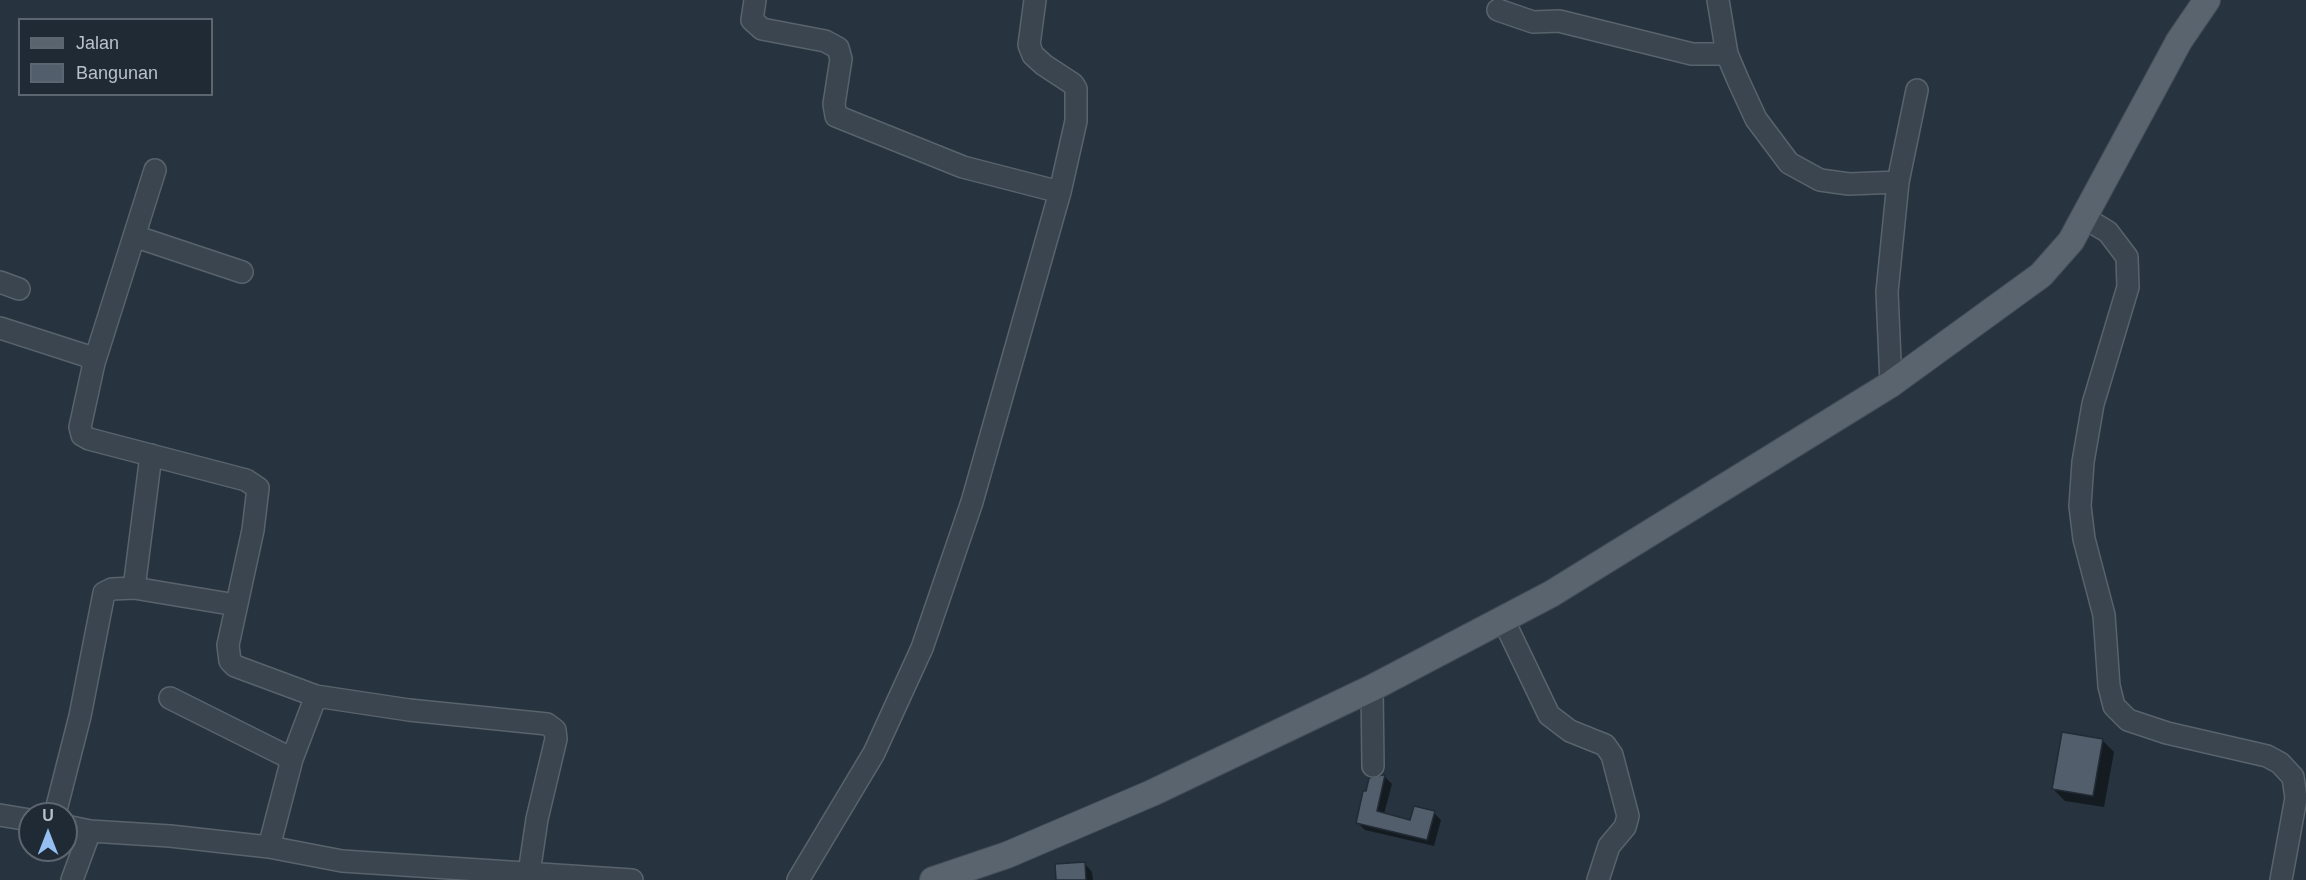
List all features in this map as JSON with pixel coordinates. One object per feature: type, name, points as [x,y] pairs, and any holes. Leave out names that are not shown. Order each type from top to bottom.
[{"type":"main road","points":[[933,880],[1007,855],[1141,797],[1372,688],[1561,588],[1891,384],[2041,275],[2071,241],[2179,41],[2207,0]]},
{"type":"street","points":[[755,0],[752,20],[762,29],[825,41],[838,48],[841,59],[834,104],[836,116],[963,167],[1060,192]]},
{"type":"street","points":[[798,880],[874,753],[922,648],[972,502],[1060,192],[1076,121],[1076,89],[1073,84],[1044,65],[1034,55],[1029,45],[1035,0]]},
{"type":"street","points":[[1718,0],[1727,54],[1756,119],[1789,162],[1820,180],[1849,184],[1898,182]]},
{"type":"street","points":[[1498,10],[1533,22],[1559,21],[1692,54],[1727,54]]},
{"type":"street","points":[[1891,384],[1887,292],[1898,182],[1917,90]]},
{"type":"street","points":[[155,170],[94,363],[80,427],[82,435],[89,439],[246,480],[258,488],[253,530],[228,645],[230,661],[243,669],[316,696],[409,710],[548,724],[555,730],[556,739],[537,819],[529,876]]},
{"type":"street","points":[[2085,218],[2108,232],[2127,257],[2128,287],[2093,405],[2082,462],[2080,506],[2084,538],[2104,615],[2109,686],[2114,706],[2128,720],[2167,733],[2267,756],[2280,763],[2293,777],[2296,798],[2281,880]]},
{"type":"street","points":[[134,236],[242,272]]},
{"type":"street","points":[[0,328],[87,356],[94,363]]},
{"type":"street","points":[[134,588],[151,455]]},
{"type":"street","points":[[58,802],[80,716],[104,593],[112,589],[134,588],[236,605]]},
{"type":"street","points":[[1503,619],[1549,715],[1570,730],[1608,747],[1612,755],[1628,816],[1626,827],[1609,846],[1598,880]]},
{"type":"street","points":[[1372,688],[1373,766]]},
{"type":"street","points":[[269,847],[292,759],[316,696]]},
{"type":"street","points":[[170,698],[292,759]]},
{"type":"street","points":[[0,815],[18,818]]},
{"type":"street","points":[[78,828],[269,847],[342,861],[529,876],[632,880]]},
{"type":"street","points":[[72,880],[90,831]]},
{"type":"building","points":[[2062,732],[2103,739],[2093,796],[2052,789]]},
{"type":"building","points":[[1385,775],[1377,811],[1410,820],[1414,806],[1435,811],[1427,840],[1356,823],[1363,791],[1366,791],[1369,778]]},
{"type":"building","points":[[1085,862],[1086,880],[1056,880],[1055,864]]}]
